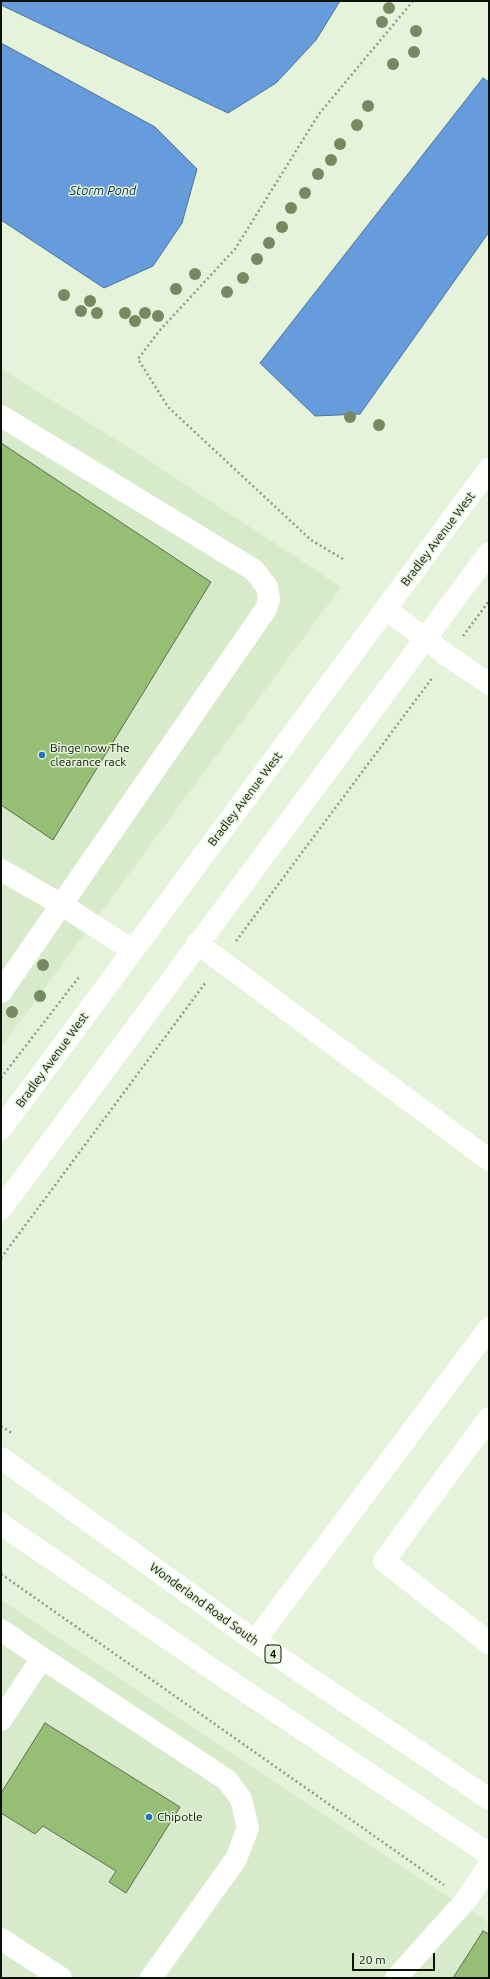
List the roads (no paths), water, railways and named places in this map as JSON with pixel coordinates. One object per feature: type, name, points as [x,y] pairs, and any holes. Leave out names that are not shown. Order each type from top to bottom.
[{"type":"main road","points":[[1,416],[254,570],[267,587],[269,599],[266,609],[1,992]]},
{"type":"main road","name":"Bradley Avenue West","points":[[1,1130],[132,950],[489,469]]},
{"type":"main road","points":[[1,1209],[489,553]]},
{"type":"main road","points":[[386,608],[448,656],[489,684]]},
{"type":"main road","points":[[1,870],[62,905],[132,950]]},
{"type":"main road","points":[[197,944],[489,1160]]},
{"type":"main road","points":[[255,1641],[489,1328]]},
{"type":"main road","points":[[489,1418],[384,1561],[489,1643]]},
{"type":"main road","name":"Wonderland Road South","points":[[1,1458],[255,1641],[489,1799]]},
{"type":"main road","points":[[1,1524],[218,1673],[489,1854]]},
{"type":"main road","points":[[1,1630],[227,1780],[241,1799],[248,1828],[236,1859],[151,1978]]},
{"type":"main road","points":[[1,1720],[42,1658]]},
{"type":"main road","points":[[396,1978],[466,1900],[489,1866]]},
{"type":"main road","points":[[1,1939],[61,1978]]},
{"type":"water","points":[[1,1],[340,1],[316,40],[276,83],[228,113],[1,5]]},
{"type":"water","name":"Storm Pond","points":[[1,43],[155,127],[197,169],[182,223],[153,266],[104,288],[1,220]]},
{"type":"water","points":[[483,78],[489,82],[489,232],[360,414],[315,416],[260,363]]},
{"type":"place","name":"Binge now The clearance rack","points":[[42,755]]},
{"type":"place","name":"Chipotle","points":[[149,1817]]}]
